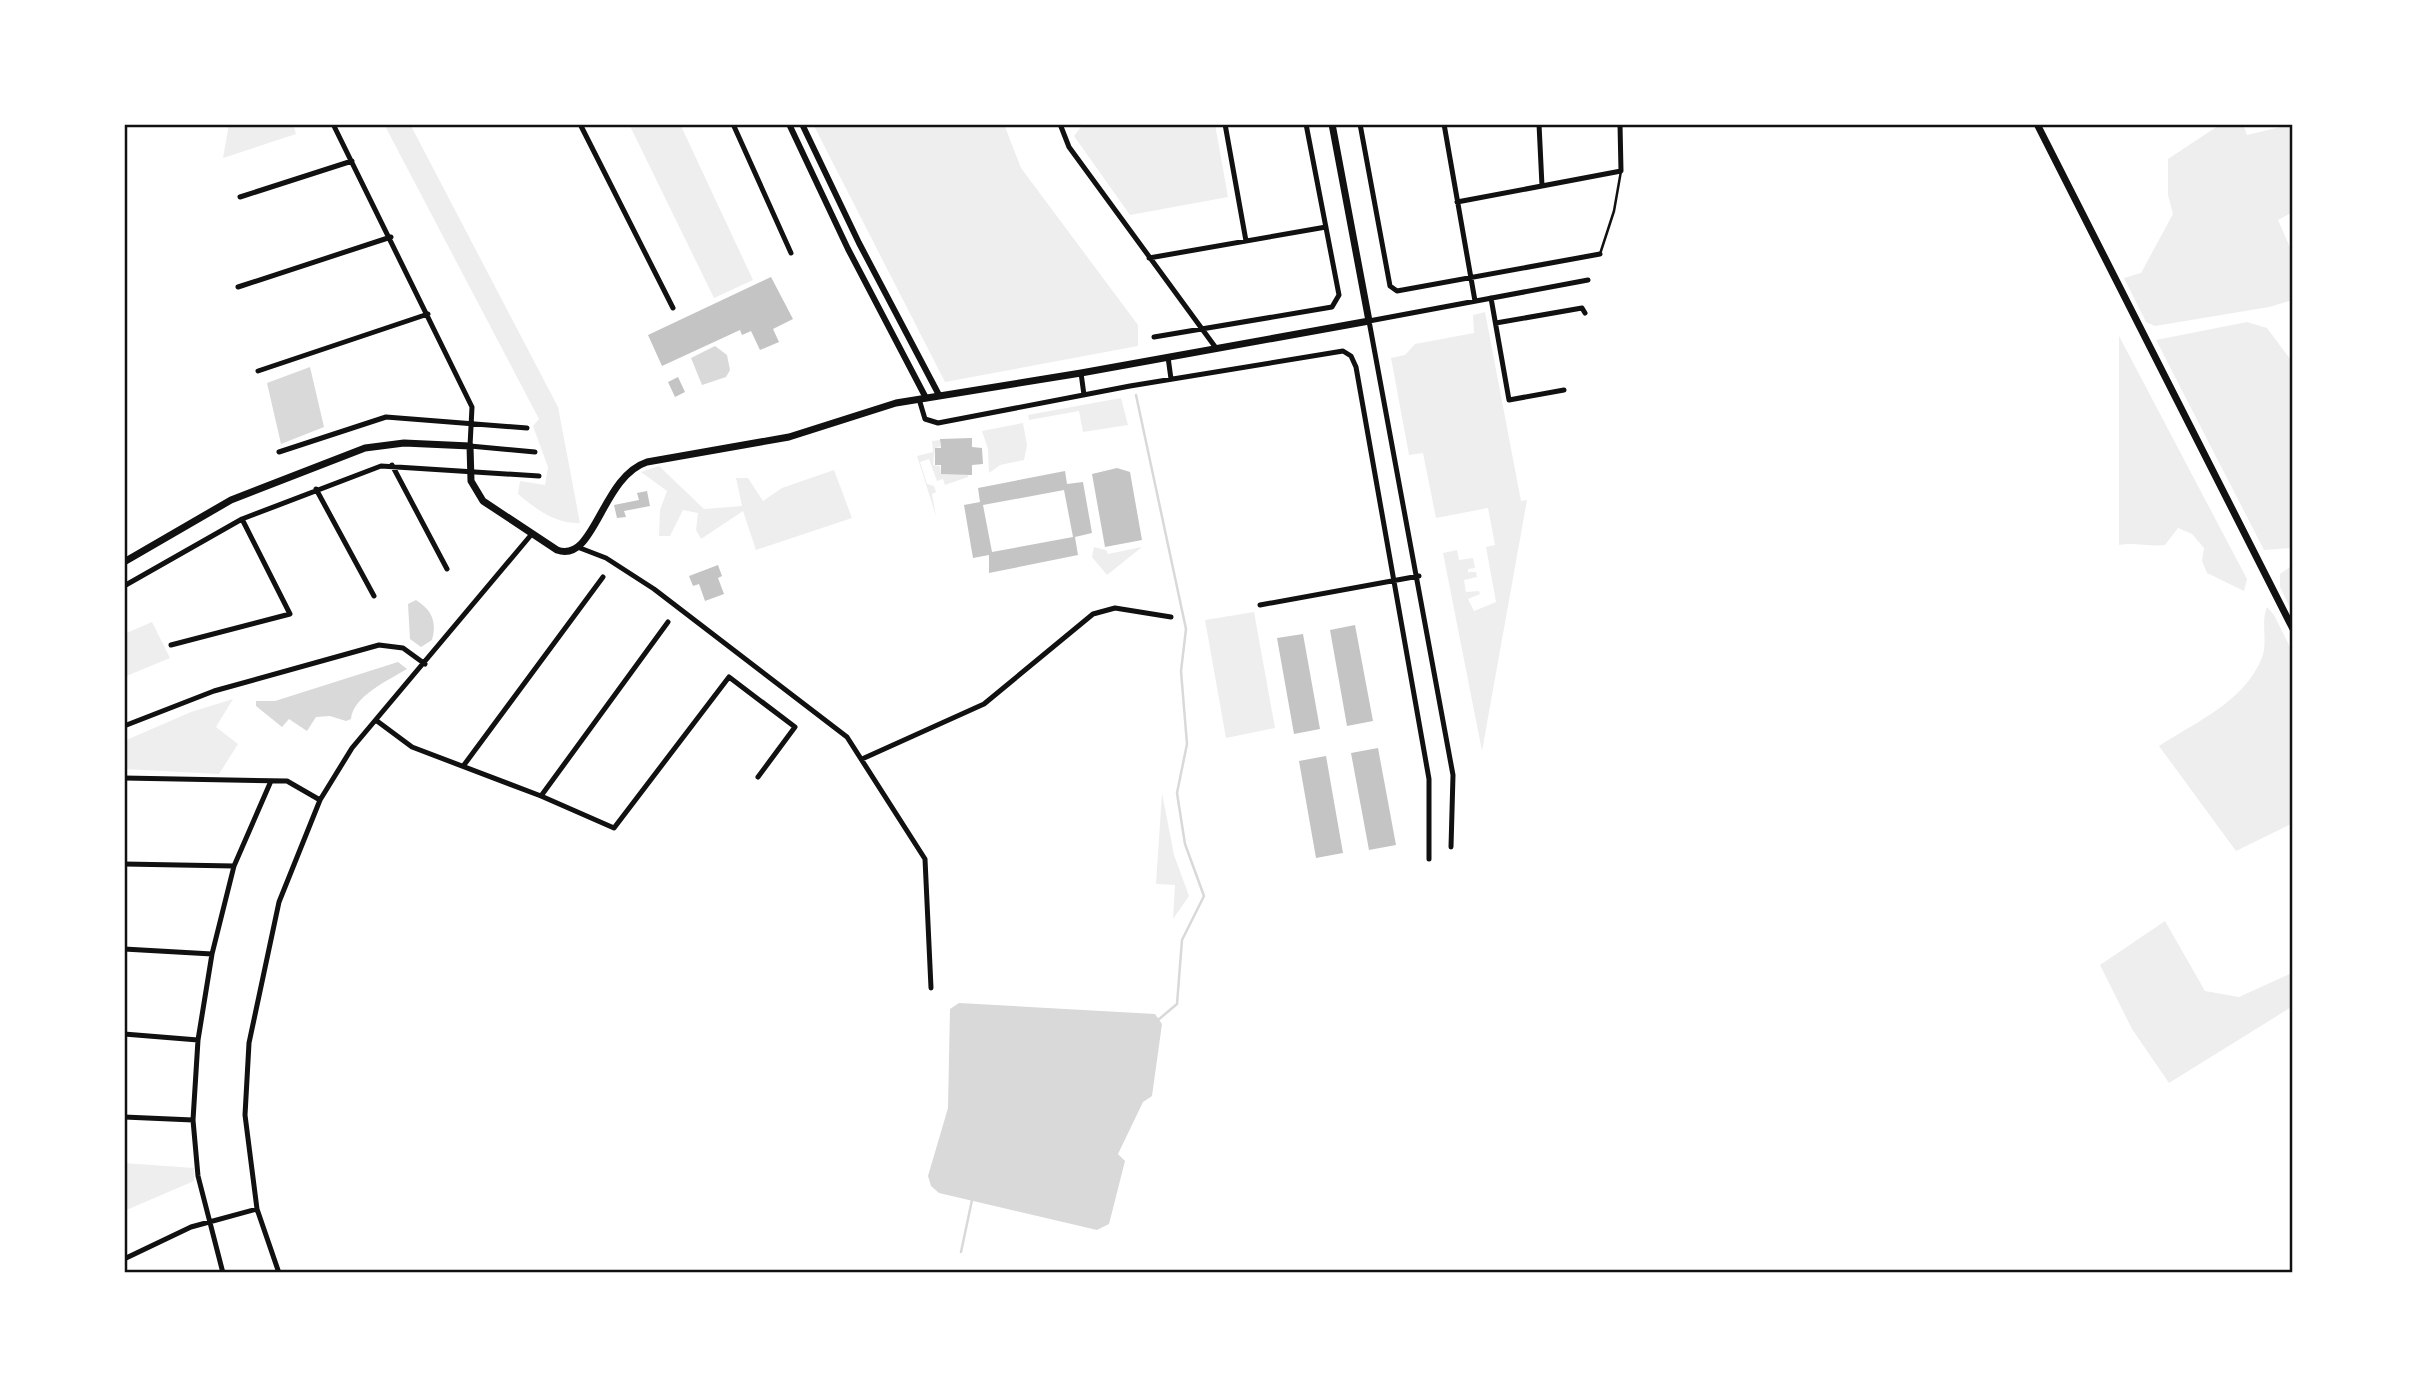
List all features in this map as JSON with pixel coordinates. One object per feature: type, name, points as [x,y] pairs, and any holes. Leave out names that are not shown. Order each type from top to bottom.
[{"type":"main road","points":[[124,562],[231,500],[365,448],[404,443],[470,446],[471,481],[483,501],[562,552],[580,548],[613,489],[638,465],[789,437],[874,408],[922,398],[1081,373],[1369,321],[1332,124]]},
{"type":"main road","points":[[2037,124],[2293,629]]},
{"type":"street","points":[[333,124],[472,407],[470,446],[535,452]]},
{"type":"street","points":[[580,124],[673,309]]},
{"type":"street","points":[[733,124],[791,253]]},
{"type":"street","points":[[789,124],[922,398],[925,419],[937,423],[1171,379],[1343,351],[1351,356],[1356,367],[1429,779],[1429,859]]},
{"type":"street","points":[[802,124],[939,395]]},
{"type":"street","points":[[1060,124],[1069,147],[1216,348]]},
{"type":"street","points":[[1225,124],[1246,241]]},
{"type":"street","points":[[1154,337],[1332,307],[1336,303],[1339,295],[1306,124]]},
{"type":"street","points":[[1360,124],[1390,286],[1398,291],[1600,254]]},
{"type":"street","points":[[1444,124],[1475,301]]},
{"type":"street","points":[[1539,124],[1542,186]]},
{"type":"street","points":[[1457,202],[1621,171],[1620,124]]},
{"type":"street","points":[[240,197],[352,161]]},
{"type":"street","points":[[1149,258],[1326,227]]},
{"type":"street","points":[[238,288],[390,237]]},
{"type":"street","points":[[1451,847],[1453,775],[1419,576],[1369,321],[1588,280]]},
{"type":"street","points":[[1491,298],[1509,400],[1563,390]]},
{"type":"street","points":[[1496,323],[1582,308],[1585,313]]},
{"type":"street","points":[[258,371],[428,314]]},
{"type":"street","points":[[890,330],[902,324]]},
{"type":"street","points":[[1168,357],[1171,379]]},
{"type":"street","points":[[1081,373],[1084,395]]},
{"type":"street","points":[[279,452],[386,417],[527,428]]},
{"type":"street","points":[[392,465],[447,569]]},
{"type":"street","points":[[124,586],[242,519],[316,489],[392,465],[539,476]]},
{"type":"street","points":[[316,489],[374,596]]},
{"type":"street","points":[[171,645],[290,614],[242,519]]},
{"type":"street","points":[[279,1273],[257,1209],[245,1115],[249,1043],[278,902],[320,800],[352,748],[425,664],[531,534]]},
{"type":"street","points":[[580,548],[606,558],[662,595],[848,737],[925,859],[931,988]]},
{"type":"street","points":[[1260,605],[1419,576]]},
{"type":"street","points":[[464,765],[603,577]]},
{"type":"street","points":[[862,759],[984,704],[1093,614],[1115,608],[1171,617]]},
{"type":"street","points":[[541,796],[668,622]]},
{"type":"street","points":[[124,726],[214,691],[379,645],[403,648],[425,664]]},
{"type":"street","points":[[377,721],[412,747],[464,765],[614,828],[729,677],[795,727],[758,777]]},
{"type":"street","points":[[124,778],[287,781],[320,800]]},
{"type":"street","points":[[222,1273],[198,1176],[193,1120],[198,1040],[212,954],[234,866],[271,782]]},
{"type":"street","points":[[124,864],[234,866]]},
{"type":"street","points":[[124,949],[212,954]]},
{"type":"street","points":[[124,1034],[198,1040]]},
{"type":"street","points":[[124,1117],[193,1120]]},
{"type":"street","points":[[124,1259],[209,1220],[257,1209]]},
{"type":"lane","points":[[1600,254],[1614,211],[1621,171]]},
{"type":"shaded area","points":[[229,124],[293,124],[296,134],[223,158]]},
{"type":"shaded area","points":[[384,124],[410,124],[558,407],[580,523],[571,523],[547,515],[518,494],[520,481],[545,485],[548,467],[533,426],[539,419]]},
{"type":"shaded area","points":[[629,124],[681,126],[753,280],[714,298]]},
{"type":"shaded area","points":[[813,124],[1004,124],[1021,168],[1138,325],[1138,346],[945,382]]},
{"type":"shaded area","points":[[1098,124],[1215,124],[1228,197],[1130,215],[1074,136],[1081,127]]},
{"type":"shaded area","points":[[2221,124],[2243,124],[2247,135],[2293,124],[2293,212],[2278,220],[2293,254],[2293,300],[2269,307],[2155,326],[2146,322],[2124,278],[2141,273],[2173,214],[2168,195],[2168,159]]},
{"type":"shaded area","points":[[1485,312],[1521,501],[1527,500],[1482,751],[1443,553],[1457,550],[1459,560],[1473,558],[1475,568],[1468,569],[1468,572],[1476,572],[1477,577],[1464,580],[1466,592],[1479,591],[1480,594],[1468,599],[1474,611],[1496,602],[1486,547],[1495,545],[1488,508],[1436,518],[1423,453],[1409,455],[1391,358],[1405,355],[1415,344],[1474,333],[1473,315]]},
{"type":"shaded area","points":[[2247,322],[2267,328],[2293,363],[2293,548],[2264,550],[2156,340]]},
{"type":"shaded area","points":[[2119,336],[2247,579],[2244,591],[2207,573],[2202,561],[2204,548],[2192,534],[2178,528],[2165,545],[2119,545]]},
{"type":"shaded area","points":[[715,346],[727,355],[730,370],[726,377],[702,385],[691,358]]},
{"type":"shaded area","points":[[310,367],[324,427],[281,444],[267,383]]},
{"type":"shaded area","points":[[1121,398],[1128,425],[1083,432],[1079,411],[1029,420],[1028,415]]},
{"type":"shaded area","points":[[1023,423],[1027,445],[1024,460],[1000,465],[989,473],[988,449],[982,431]]},
{"type":"shaded area","points":[[940,440],[940,447],[935,448],[933,465],[940,466],[941,474],[968,474],[968,477],[945,485],[943,479],[937,481],[929,459],[920,462],[927,484],[934,486],[936,492],[932,494],[936,516],[917,456],[933,452],[932,441]]},
{"type":"shaded area","points":[[659,466],[704,509],[742,506],[736,478],[748,478],[763,501],[782,488],[834,470],[852,518],[756,550],[743,511],[701,539],[696,530],[698,513],[683,510],[670,536],[659,536],[660,510],[667,491],[641,472]]},
{"type":"shaded area","points":[[1094,547],[1106,550],[1108,554],[1142,547],[1107,575],[1092,557]]},
{"type":"shaded area","points":[[2293,565],[2293,614],[2280,587],[2280,574]]},
{"type":"shaded area","points":[[416,600],[429,612],[434,628],[432,640],[421,647],[410,639],[408,604]]},
{"type":"shaded area","points":[[2267,607],[2274,615],[2293,653],[2293,823],[2236,851],[2159,746],[2217,710],[2243,688],[2261,660]]},
{"type":"shaded area","points":[[1254,612],[1275,728],[1226,738],[1205,620]]},
{"type":"shaded area","points":[[152,622],[170,658],[124,677],[124,634]]},
{"type":"shaded area","points":[[398,662],[407,669],[365,696],[353,711],[351,719],[346,721],[330,716],[316,717],[307,731],[289,719],[282,727],[256,706],[256,701],[275,701]]},
{"type":"shaded area","points":[[233,699],[216,727],[238,744],[219,774],[124,769],[124,741],[191,712]]},
{"type":"shaded area","points":[[1162,793],[1174,855],[1189,896],[1173,919],[1175,885],[1156,884]]},
{"type":"shaded area","points":[[2165,921],[2205,991],[2239,997],[2292,973],[2293,976],[2293,1006],[2169,1083],[2132,1029],[2100,965]]},
{"type":"shaded area","points":[[959,1003],[1155,1014],[1162,1024],[1152,1096],[1143,1102],[1118,1154],[1125,1161],[1109,1224],[1097,1230],[939,1193],[931,1186],[928,1176],[948,1108],[950,1009]]},
{"type":"shaded area","points":[[124,1163],[194,1168],[194,1181],[124,1211]]},
{"type":"building","points":[[771,277],[793,319],[773,329],[779,342],[760,350],[751,331],[742,335],[740,330],[662,366],[648,335]]},
{"type":"building","points":[[678,377],[685,392],[675,397],[668,382]]},
{"type":"building","points":[[972,438],[972,447],[982,448],[983,464],[972,465],[972,475],[941,474],[941,465],[935,465],[935,448],[941,448],[940,439]]},
{"type":"building","points":[[1117,468],[1130,472],[1142,540],[1105,547],[1092,474]]},
{"type":"building","points":[[1065,471],[1067,484],[1083,482],[1092,533],[1075,537],[1078,555],[989,573],[989,555],[973,558],[964,505],[980,502],[978,488]],"holes":[[[1064,490],[1073,537],[992,552],[983,505]]]},
{"type":"building","points":[[647,491],[650,506],[624,511],[626,517],[617,518],[614,505],[639,500],[637,493]]},
{"type":"building","points":[[718,565],[722,576],[718,578],[724,594],[705,601],[699,584],[693,586],[689,576]]},
{"type":"building","points":[[1355,625],[1373,721],[1347,726],[1330,630]]},
{"type":"building","points":[[1303,634],[1320,729],[1294,734],[1277,638]]},
{"type":"building","points":[[1378,748],[1396,845],[1369,850],[1351,753]]},
{"type":"building","points":[[1326,756],[1343,853],[1316,858],[1299,761]]},
{"type":"waterway","points":[[1136,395],[1186,629],[1181,671],[1187,744],[1177,793],[1185,844],[1204,896],[1182,940],[1177,1004],[1158,1020]]},
{"type":"waterway","points":[[961,1252],[972,1200]]}]
